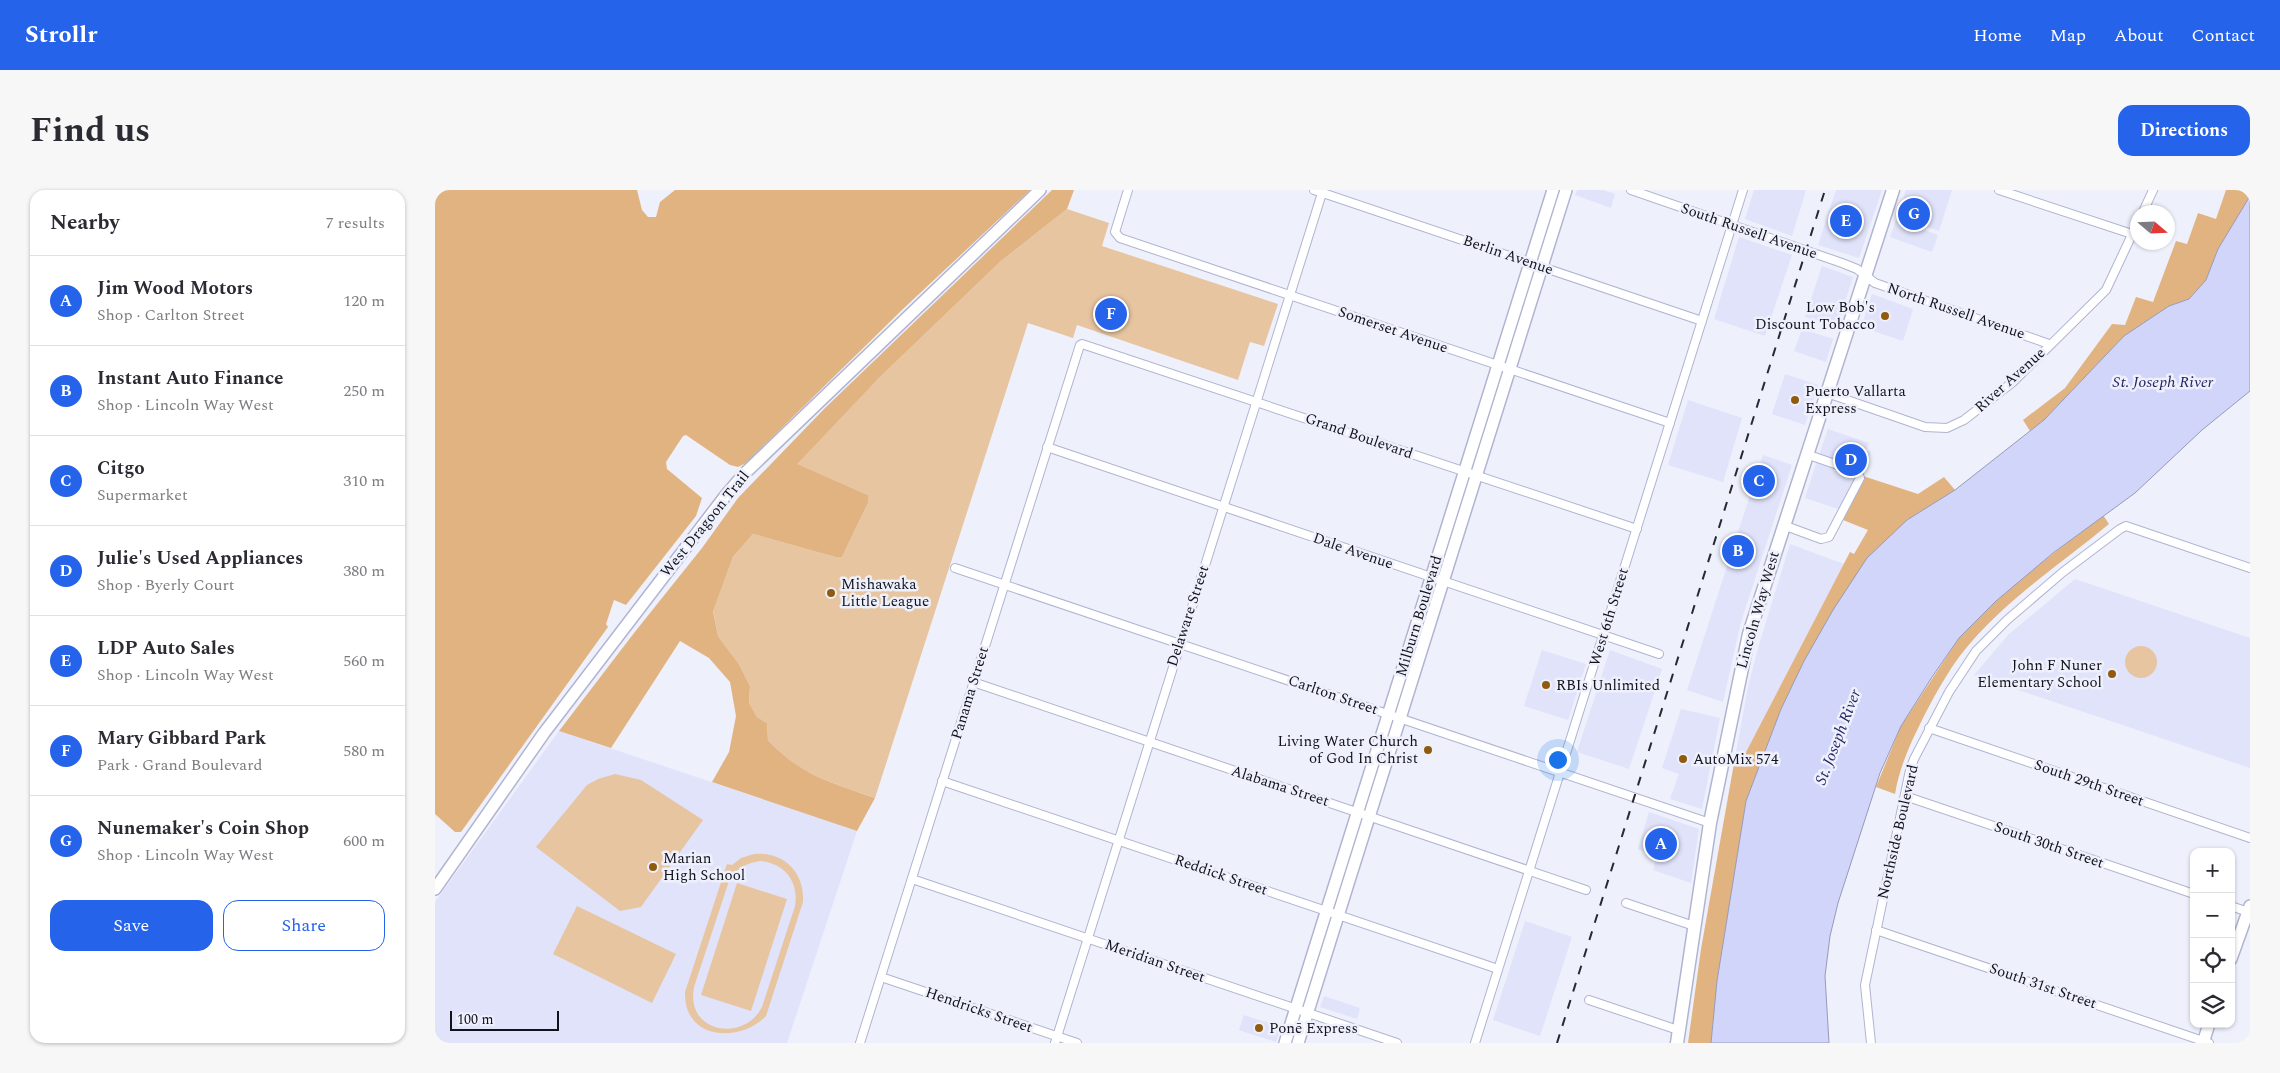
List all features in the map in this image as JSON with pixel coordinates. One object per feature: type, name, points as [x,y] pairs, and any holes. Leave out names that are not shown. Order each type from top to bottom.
[{"type":"main road","name":"Lincoln Way West","points":[[1677,1043],[1710,823],[1743,656],[1754,614],[1893,190]]},
{"type":"street","name":"West Dragoon Trail","points":[[435,889],[545,733],[744,474],[1040,190]]},
{"type":"street","name":"Somerset Avenue","points":[[1128,190],[1115,232],[1119,238],[1670,424]]},
{"type":"street","name":"Milburn Boulevard","points":[[1285,1043],[1553,190]]},
{"type":"street","name":"Milburn Boulevard","points":[[1298,1043],[1566,190]]},
{"type":"street","name":"South Russell Avenue","points":[[1631,190],[1842,263],[1865,275]]},
{"type":"street","name":"West 6th Street","points":[[1475,1043],[1743,190]]},
{"type":"street","points":[[1999,190],[2130,233]]},
{"type":"street","points":[[2146,205],[2153,190]]},
{"type":"street","name":"Berlin Avenue","points":[[1320,191],[1702,321]]},
{"type":"street","name":"Delaware Street","points":[[1056,1040],[1290,295],[1320,191]]},
{"type":"street","name":"River Avenue","points":[[1827,393],[1925,427],[1947,428],[1964,420],[2000,393],[2106,290],[2130,238]]},
{"type":"street","name":"North Russell Avenue","points":[[1865,275],[1875,283],[2049,344]]},
{"type":"street","name":"Grand Boulevard","points":[[1082,344],[1637,529]]},
{"type":"street","name":"Panama Street","points":[[860,1043],[1047,447],[1082,344]]},
{"type":"street","name":"Dale Avenue","points":[[1047,447],[1659,654]]},
{"type":"street","points":[[1783,525],[1821,539],[1829,537],[1860,478],[1858,472],[1806,454]]},
{"type":"street","name":"Northside Boulevard","points":[[1871,1043],[1865,985],[1910,770],[1929,728],[1965,666],[1992,635],[2063,572],[2120,528],[2126,526],[2250,568]]},
{"type":"street","name":"Carlton Street","points":[[955,568],[1710,823]]},
{"type":"street","name":"Alabama Street","points":[[973,682],[1586,890]]},
{"type":"street","name":"South 29th Street","points":[[1929,728],[2250,838]]},
{"type":"street","name":"Reddick Street","points":[[943,781],[1498,969]]},
{"type":"street","name":"South 30th Street","points":[[1905,796],[2191,893]]},
{"type":"street","name":"Meridian Street","points":[[912,879],[1397,1043]]},
{"type":"street","points":[[1626,903],[1694,926]]},
{"type":"street","points":[[2235,907],[2249,910],[2235,948]]},
{"type":"street","name":"South 31st Street","points":[[1876,930],[2205,1042]]},
{"type":"street","name":"Hendricks Street","points":[[881,977],[1056,1040],[1077,1043]]},
{"type":"street","points":[[1589,1000],[1678,1030]]},
{"type":"street","points":[[2205,1042],[2208,1028]]},
{"type":"shaded area","points":[[435,190],[637,190],[642,210],[648,217],[656,217],[660,202],[675,190],[1030,190],[903,309],[746,463],[738,467],[730,465],[686,435],[683,436],[666,462],[667,469],[702,498],[696,516],[626,605],[614,600],[606,624],[608,627],[461,832],[455,832],[435,814]]},
{"type":"shaded area","points":[[1052,190],[1074,190],[1067,209],[1001,261],[880,377],[797,464],[868,495],[868,503],[842,557],[835,557],[753,534],[733,557],[713,611],[718,636],[739,664],[750,686],[749,703],[757,717],[767,723],[768,740],[792,762],[805,770],[875,798],[857,831],[712,782],[729,752],[736,716],[730,682],[709,658],[680,641],[611,748],[559,731],[702,548],[738,498],[825,408]]},
{"type":"shaded area","points":[[1577,190],[1603,190],[1615,194],[1611,208],[1575,195]]},
{"type":"shaded area","points":[[1754,190],[1806,190],[1792,236],[1745,219]]},
{"type":"shaded area","points":[[1836,190],[1882,190],[1859,258],[1818,245]]},
{"type":"shaded area","points":[[1906,190],[1952,190],[1939,231],[1898,216]]},
{"type":"shaded area","points":[[2226,190],[2250,190],[2250,196],[2218,249],[2206,280],[2189,299],[2169,306],[2124,336],[2044,420],[2030,431],[2023,420],[2065,388],[2112,324],[2125,325],[2136,297],[2153,302],[2173,250],[2175,250],[2176,241],[2187,244],[2198,213],[2216,219]]},
{"type":"shaded area","name":"Mishawaka Little League","points":[[1067,209],[1109,223],[1102,246],[1278,304],[1264,346],[1250,342],[1238,380],[1077,325],[1073,338],[1028,323],[875,798],[831,782],[792,762],[768,740],[767,723],[757,717],[749,703],[750,686],[739,664],[718,636],[713,610],[733,557],[753,534],[835,557],[842,557],[868,503],[868,495],[796,464],[880,377],[1001,261]]},
{"type":"shaded area","points":[[1896,220],[1938,235],[1932,252],[1890,237]]},
{"type":"shaded area","points":[[1739,237],[1792,255],[1765,336],[1714,319]]},
{"type":"shaded area","points":[[1822,266],[1853,277],[1837,327],[1805,317]]},
{"type":"shaded area","points":[[1872,294],[1913,309],[1903,341],[1861,327]]},
{"type":"shaded area","points":[[1802,329],[1833,339],[1826,362],[1794,351]]},
{"type":"shaded area","points":[[1785,374],[1818,385],[1805,425],[1772,414]]},
{"type":"shaded area","points":[[1688,400],[1742,418],[1723,482],[1668,465]]},
{"type":"shaded area","points":[[1828,429],[1869,443],[1866,450],[1871,452],[1865,471],[1819,455]]},
{"type":"shaded area","points":[[1763,455],[1792,465],[1741,622],[1723,702],[1687,690]]},
{"type":"shaded area","points":[[1817,461],[1857,474],[1858,478],[1841,510],[1805,498]]},
{"type":"shaded area","points":[[1863,476],[1918,494],[1944,477],[1955,490],[1907,520],[1804,661],[1781,709],[1746,801],[1717,981],[1711,1043],[1688,1043],[1701,949],[1736,752],[1745,754],[1850,552],[1854,554],[1868,530],[1843,520],[1862,483]]},
{"type":"shaded area","points":[[2103,515],[2109,524],[2021,594],[1988,624],[1966,648],[1946,676],[1910,744],[1895,794],[1876,787],[1901,726],[1959,638],[1996,601],[2032,570]]},
{"type":"shaded area","points":[[1790,544],[1844,564],[1745,754],[1736,752],[1748,687],[1758,648]]},
{"type":"shaded area","name":"John F Nuner Elementary School","points":[[2075,579],[2250,638],[2250,768],[1974,675],[2008,635]]},
{"type":"shaded area","points":[[2141,646],[2147,647],[2152,651],[2156,656],[2156,668],[2152,673],[2147,677],[2141,678],[2135,677],[2130,673],[2126,668],[2125,662],[2126,656],[2130,651],[2135,647]]},
{"type":"shaded area","points":[[1542,650],[1586,664],[1568,720],[1524,706]]},
{"type":"shaded area","points":[[1610,650],[1662,669],[1629,769],[1577,752]]},
{"type":"shaded area","points":[[1681,709],[1720,718],[1702,809],[1670,799],[1679,774],[1662,768]]},
{"type":"shaded area","name":"Marian High School","points":[[559,731],[857,831],[787,1043],[435,1043],[435,902]]},
{"type":"shaded area","points":[[615,774],[641,780],[703,820],[641,907],[620,911],[536,847],[587,785],[598,779]]},
{"type":"shaded area","points":[[1649,812],[1699,829],[1691,883],[1653,870],[1657,856],[1638,849]]},
{"type":"shaded area","points":[[754,854],[765,854],[783,860],[796,873],[800,881],[803,891],[803,902],[766,1016],[755,1025],[742,1031],[729,1033],[715,1032],[703,1028],[694,1020],[687,1008],[685,992],[727,864],[732,865],[741,858]],"holes":[[[760,861],[777,866],[788,875],[795,889],[795,906],[762,1007],[754,1018],[743,1026],[730,1029],[718,1028],[707,1023],[698,1015],[694,1003],[694,987],[729,881],[738,870],[750,863]]]},
{"type":"shaded area","points":[[737,883],[787,899],[751,1011],[701,995]]},
{"type":"shaded area","points":[[577,906],[676,954],[652,1003],[553,954]]},
{"type":"shaded area","points":[[1525,921],[1572,937],[1540,1036],[1493,1020]]},
{"type":"shaded area","points":[[1324,996],[1360,1008],[1357,1019],[1320,1007]]},
{"type":"shaded area","name":"Ponē Express","points":[[1244,1015],[1281,1027],[1276,1042],[1239,1030]]},
{"type":"water","name":"St. Joseph River","points":[[2250,196],[2250,391],[2202,430],[2135,493],[2053,553],[1996,601],[1959,638],[1932,677],[1901,726],[1880,773],[1838,903],[1830,936],[1825,976],[1829,1043],[1711,1043],[1717,981],[1746,801],[1781,709],[1804,661],[1833,610],[1867,558],[1907,520],[1955,490],[2044,420],[2124,336],[2169,306],[2189,299],[2206,280],[2218,249]]},
{"type":"railway","points":[[1557,1043],[1825,190]]},
{"type":"place","name":"Nunemaker's Coin Shop","points":[[1914,214]]},
{"type":"place","name":"LDP Auto Sales","points":[[1846,221]]},
{"type":"place","name":"Mary Gibbard Park","points":[[1111,314]]},
{"type":"place","name":"Low Bob's Discount Tobacco","points":[[1885,316]]},
{"type":"place","name":"Puerto Vallarta Express","points":[[1795,400]]},
{"type":"place","name":"Julie's Used Appliances","points":[[1851,460]]},
{"type":"place","name":"Citgo","points":[[1759,481]]},
{"type":"place","name":"Instant Auto Finance","points":[[1738,551]]},
{"type":"place","name":"Mishawaka Little League","points":[[831,593]]},
{"type":"place","name":"John F Nuner Elementary School","points":[[2112,674]]},
{"type":"place","name":"RBIs Unlimited","points":[[1546,685]]},
{"type":"place","name":"Living Water Church of God In Christ","points":[[1428,750]]},
{"type":"place","name":"AutoMix 574","points":[[1683,759]]},
{"type":"place","name":"Jim Wood Motors","points":[[1661,844]]},
{"type":"place","name":"Marian High School","points":[[653,867]]},
{"type":"place","name":"Ponē Express","points":[[1259,1028]]}]
